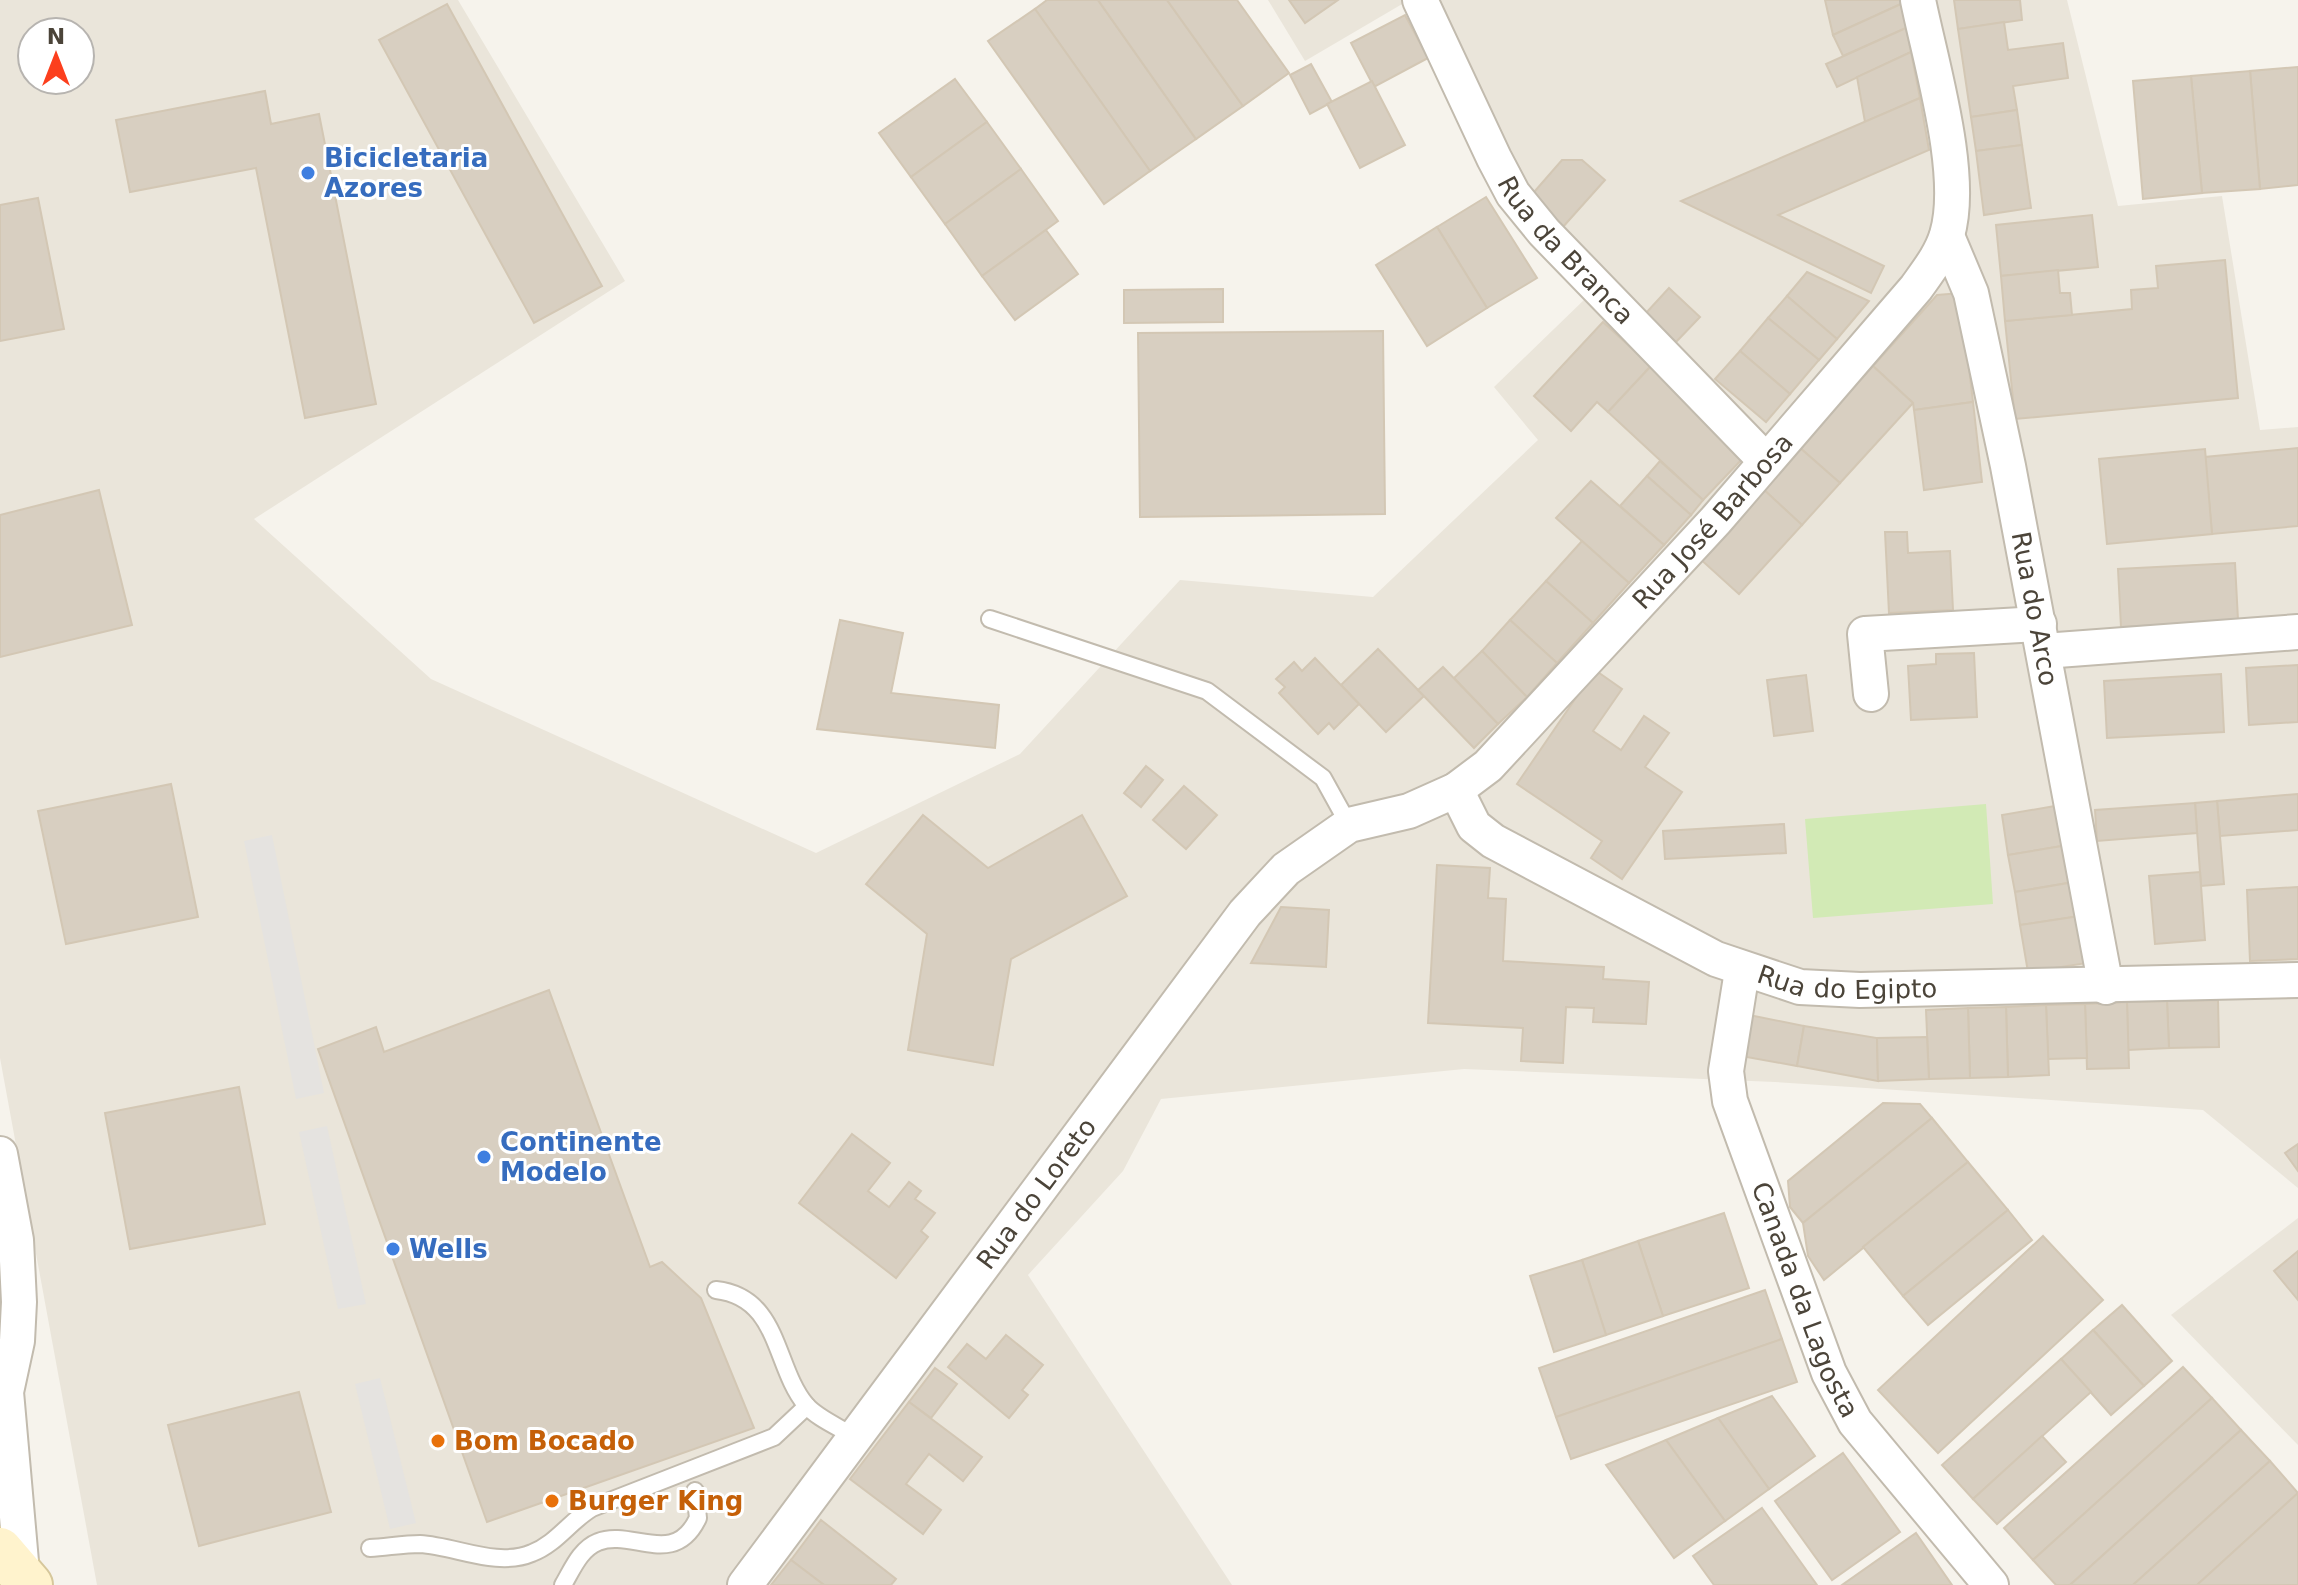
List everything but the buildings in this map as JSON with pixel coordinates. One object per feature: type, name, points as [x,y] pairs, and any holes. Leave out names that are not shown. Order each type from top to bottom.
[{"type":"street","name":"Rua da Branca","points":[[1420,0],[1513,194],[1544,232],[1766,461]]},
{"type":"street","points":[[1918,0],[1954,197],[1947,236]]},
{"type":"street","name":"Rua José Barbosa","points":[[1349,825],[1409,811],[1456,790],[1488,766],[1766,461],[1916,288],[1936,260],[1947,236]]},
{"type":"street","name":"Rua do Arco","points":[[1947,236],[1971,293],[2041,638],[2106,987]]},
{"type":"street","points":[[1871,694],[1865,634],[2041,638],[2298,632]]},
{"type":"street","name":"Rua do Egipto","points":[[1456,790],[1474,826],[1493,841],[1742,971],[1800,987],[1860,990],[2106,987],[2298,980]]},
{"type":"street","name":"Rua do Loreto","points":[[745,1585],[1245,913],[1286,869],[1349,825]]},
{"type":"street","name":"Canada da Lagosta","points":[[1742,971],[1726,1071],[1730,1101],[1829,1373],[1855,1422],[1880,1455],[1991,1585]]},
{"type":"street","points":[[0,1154],[16,1240],[10,1301],[17,1341],[3,1396],[17,1569]]},
{"type":"lane","points":[[990,619],[1207,691],[1323,778],[1349,825]]},
{"type":"lane","points":[[716,1290],[736,1292],[751,1301],[807,1406],[853,1436]]},
{"type":"lane","points":[[370,1548],[421,1544],[503,1559],[531,1554],[553,1542],[575,1518],[592,1508],[774,1437],[807,1406]]},
{"type":"lane","points":[[563,1585],[581,1554],[598,1542],[620,1538],[642,1545],[668,1543],[684,1537],[698,1518],[695,1491]]},
{"type":"shaded area","points":[[0,0],[458,0],[625,281],[254,519],[431,679],[816,853],[1020,754],[1180,580],[1373,597],[1538,440],[1494,387],[1586,298],[1493,193],[1414,0],[2067,0],[2118,206],[2222,196],[2260,430],[2298,427],[2298,1188],[2203,1110],[1775,1082],[1464,1069],[1161,1099],[1123,1171],[1028,1275],[1232,1585],[97,1585],[0,1058]]},
{"type":"shaded area","points":[[1268,0],[1409,0],[1305,61]]},
{"type":"shaded area","points":[[272,835],[324,1093],[296,1099],[244,841]]},
{"type":"shaded area","points":[[327,1126],[366,1304],[338,1309],[299,1132]]},
{"type":"shaded area","points":[[2298,1218],[2298,1445],[2171,1315]]},
{"type":"shaded area","points":[[380,1378],[416,1523],[390,1529],[355,1384]]},
{"type":"green space","points":[[1986,804],[1993,904],[1813,918],[1805,819]]},
{"type":"place","name":"Bicicletaria Azores","points":[[308,173]]},
{"type":"place","name":"Continente Modelo","points":[[484,1157]]},
{"type":"place","name":"Wells","points":[[393,1249]]},
{"type":"place","name":"Bom Bocado","points":[[438,1441]]},
{"type":"place","name":"Burger King","points":[[552,1501]]}]
